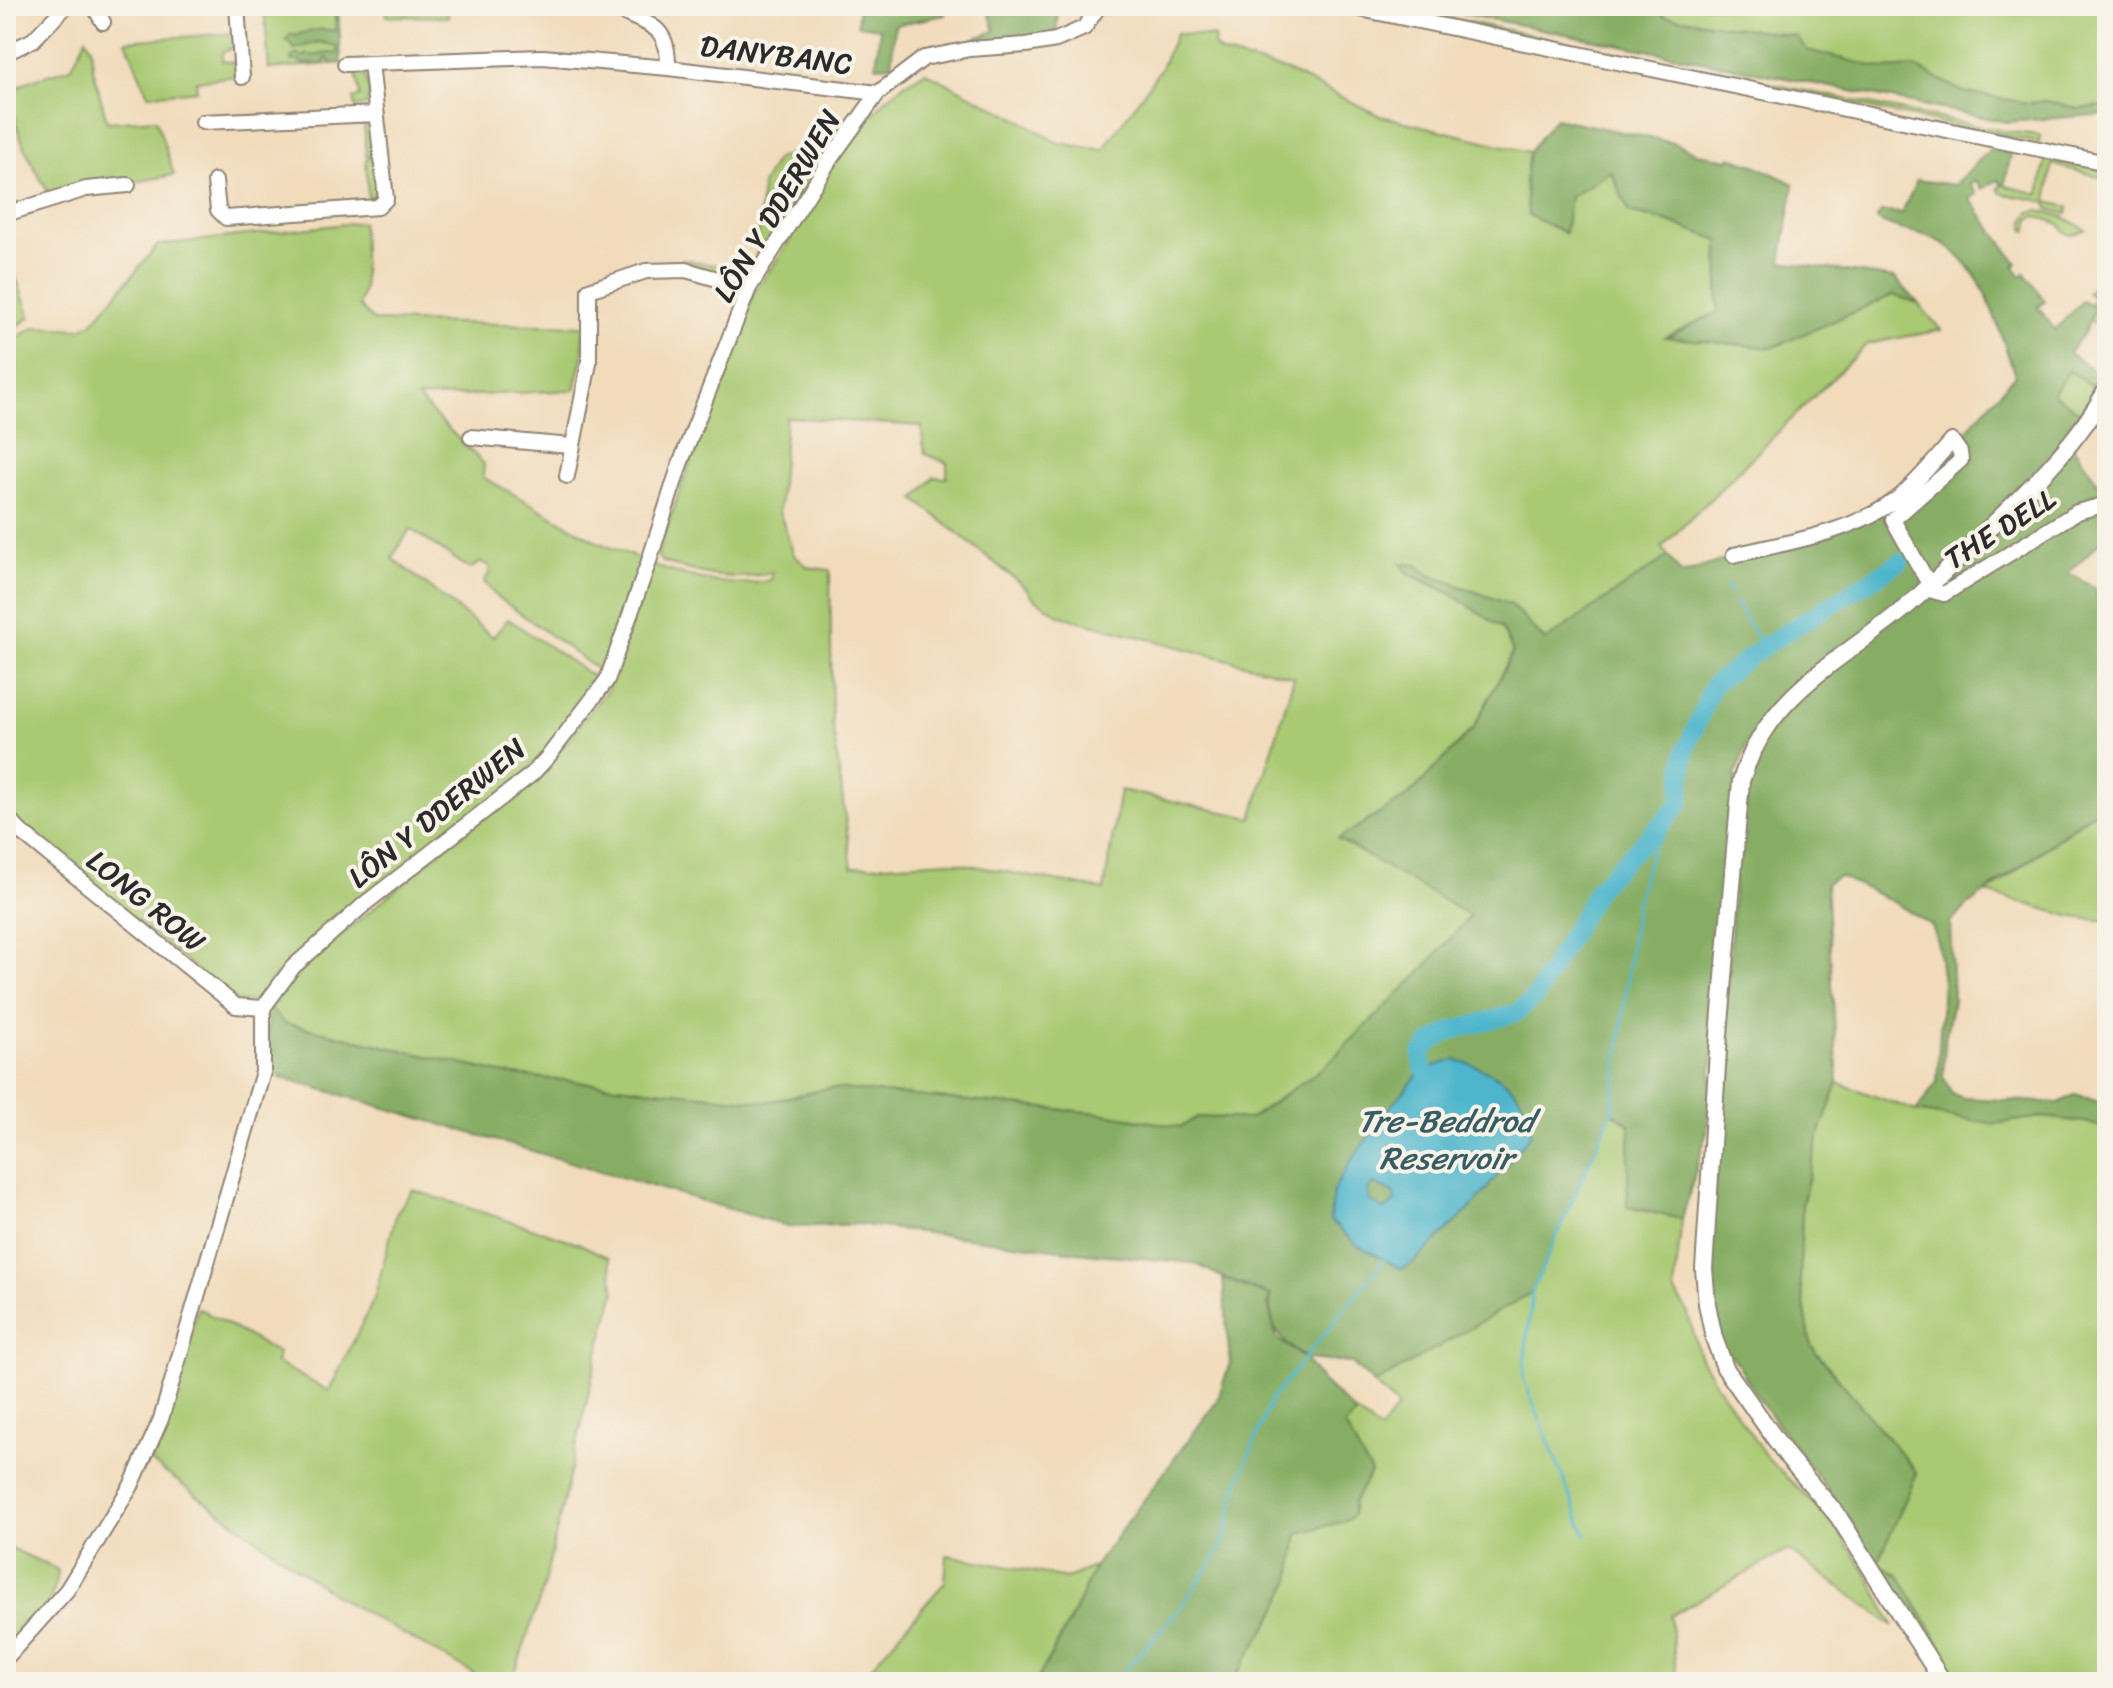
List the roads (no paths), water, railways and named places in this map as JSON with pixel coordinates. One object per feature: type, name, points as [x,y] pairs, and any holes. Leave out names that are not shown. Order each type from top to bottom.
[{"type":"main road","points":[[1943,1682],[1838,1516],[1788,1457],[1725,1368],[1714,1338],[1704,1269],[1719,1035],[1741,781],[1749,755],[1776,712],[1803,684],[1901,611],[1930,585],[2058,457],[2081,430],[2107,389]]},
{"type":"street","points":[[6,11],[12,6]]},
{"type":"street","points":[[6,53],[33,40],[66,6]]},
{"type":"street","points":[[94,6],[103,22]]},
{"type":"street","points":[[237,6],[242,77]]},
{"type":"street","name":"DANYBANC","points":[[611,6],[659,31],[668,45],[668,68]]},
{"type":"street","name":"LÔN Y DDERWEN","points":[[263,1008],[293,967],[367,902],[532,774],[602,688],[649,561],[680,464],[749,288],[831,158],[878,93],[924,58],[970,49],[1056,40],[1084,28],[1099,6]]},
{"type":"street","points":[[1346,6],[2107,163]]},
{"type":"street","name":"DANYBANC","points":[[345,64],[427,59],[478,63],[543,57],[668,68],[878,93]]},
{"type":"street","points":[[215,181],[218,210],[226,218],[378,207],[386,199],[371,63]]},
{"type":"street","points":[[203,122],[376,114]]},
{"type":"street","points":[[6,214],[86,189],[128,185]]},
{"type":"street","points":[[567,476],[589,363],[589,290],[646,271],[686,270],[749,288]]},
{"type":"street","points":[[471,437],[571,446]]},
{"type":"street","points":[[1734,555],[1817,534],[1874,513],[1913,484],[1952,441],[1960,452],[1961,460],[1893,520],[1930,585]]},
{"type":"street","name":"THE DELL","points":[[1930,585],[1933,591],[1944,594],[2077,512],[2106,504]]},
{"type":"street","name":"LONG ROW","points":[[6,816],[21,832],[236,1006],[263,1008]]},
{"type":"street","points":[[6,1658],[67,1590],[131,1486],[161,1419],[263,1072],[263,1008]]},
{"type":"water","name":"Tre-Beddrod Reservoir","points":[[1456,1060],[1497,1076],[1521,1099],[1531,1134],[1473,1206],[1413,1263],[1402,1269],[1357,1245],[1330,1220],[1333,1191],[1355,1155],[1423,1069]],"holes":[[[1374,1184],[1393,1193],[1395,1201],[1383,1209],[1369,1200],[1368,1190]]]},
{"type":"waterway","points":[[1423,1069],[1421,1055],[1430,1043],[1451,1031],[1516,1013],[1536,996],[1598,888],[1680,804],[1685,752],[1713,685],[1763,647],[1900,562]]},
{"type":"waterway","points":[[1726,586],[1730,594]]},
{"type":"waterway","points":[[1735,602],[1763,647]]},
{"type":"waterway","points":[[1586,1536],[1523,1377],[1532,1292],[1612,1111],[1636,903],[1652,849],[1680,813]]},
{"type":"waterway","points":[[1115,1682],[1181,1607],[1222,1547],[1240,1478],[1271,1400],[1384,1260]]}]
